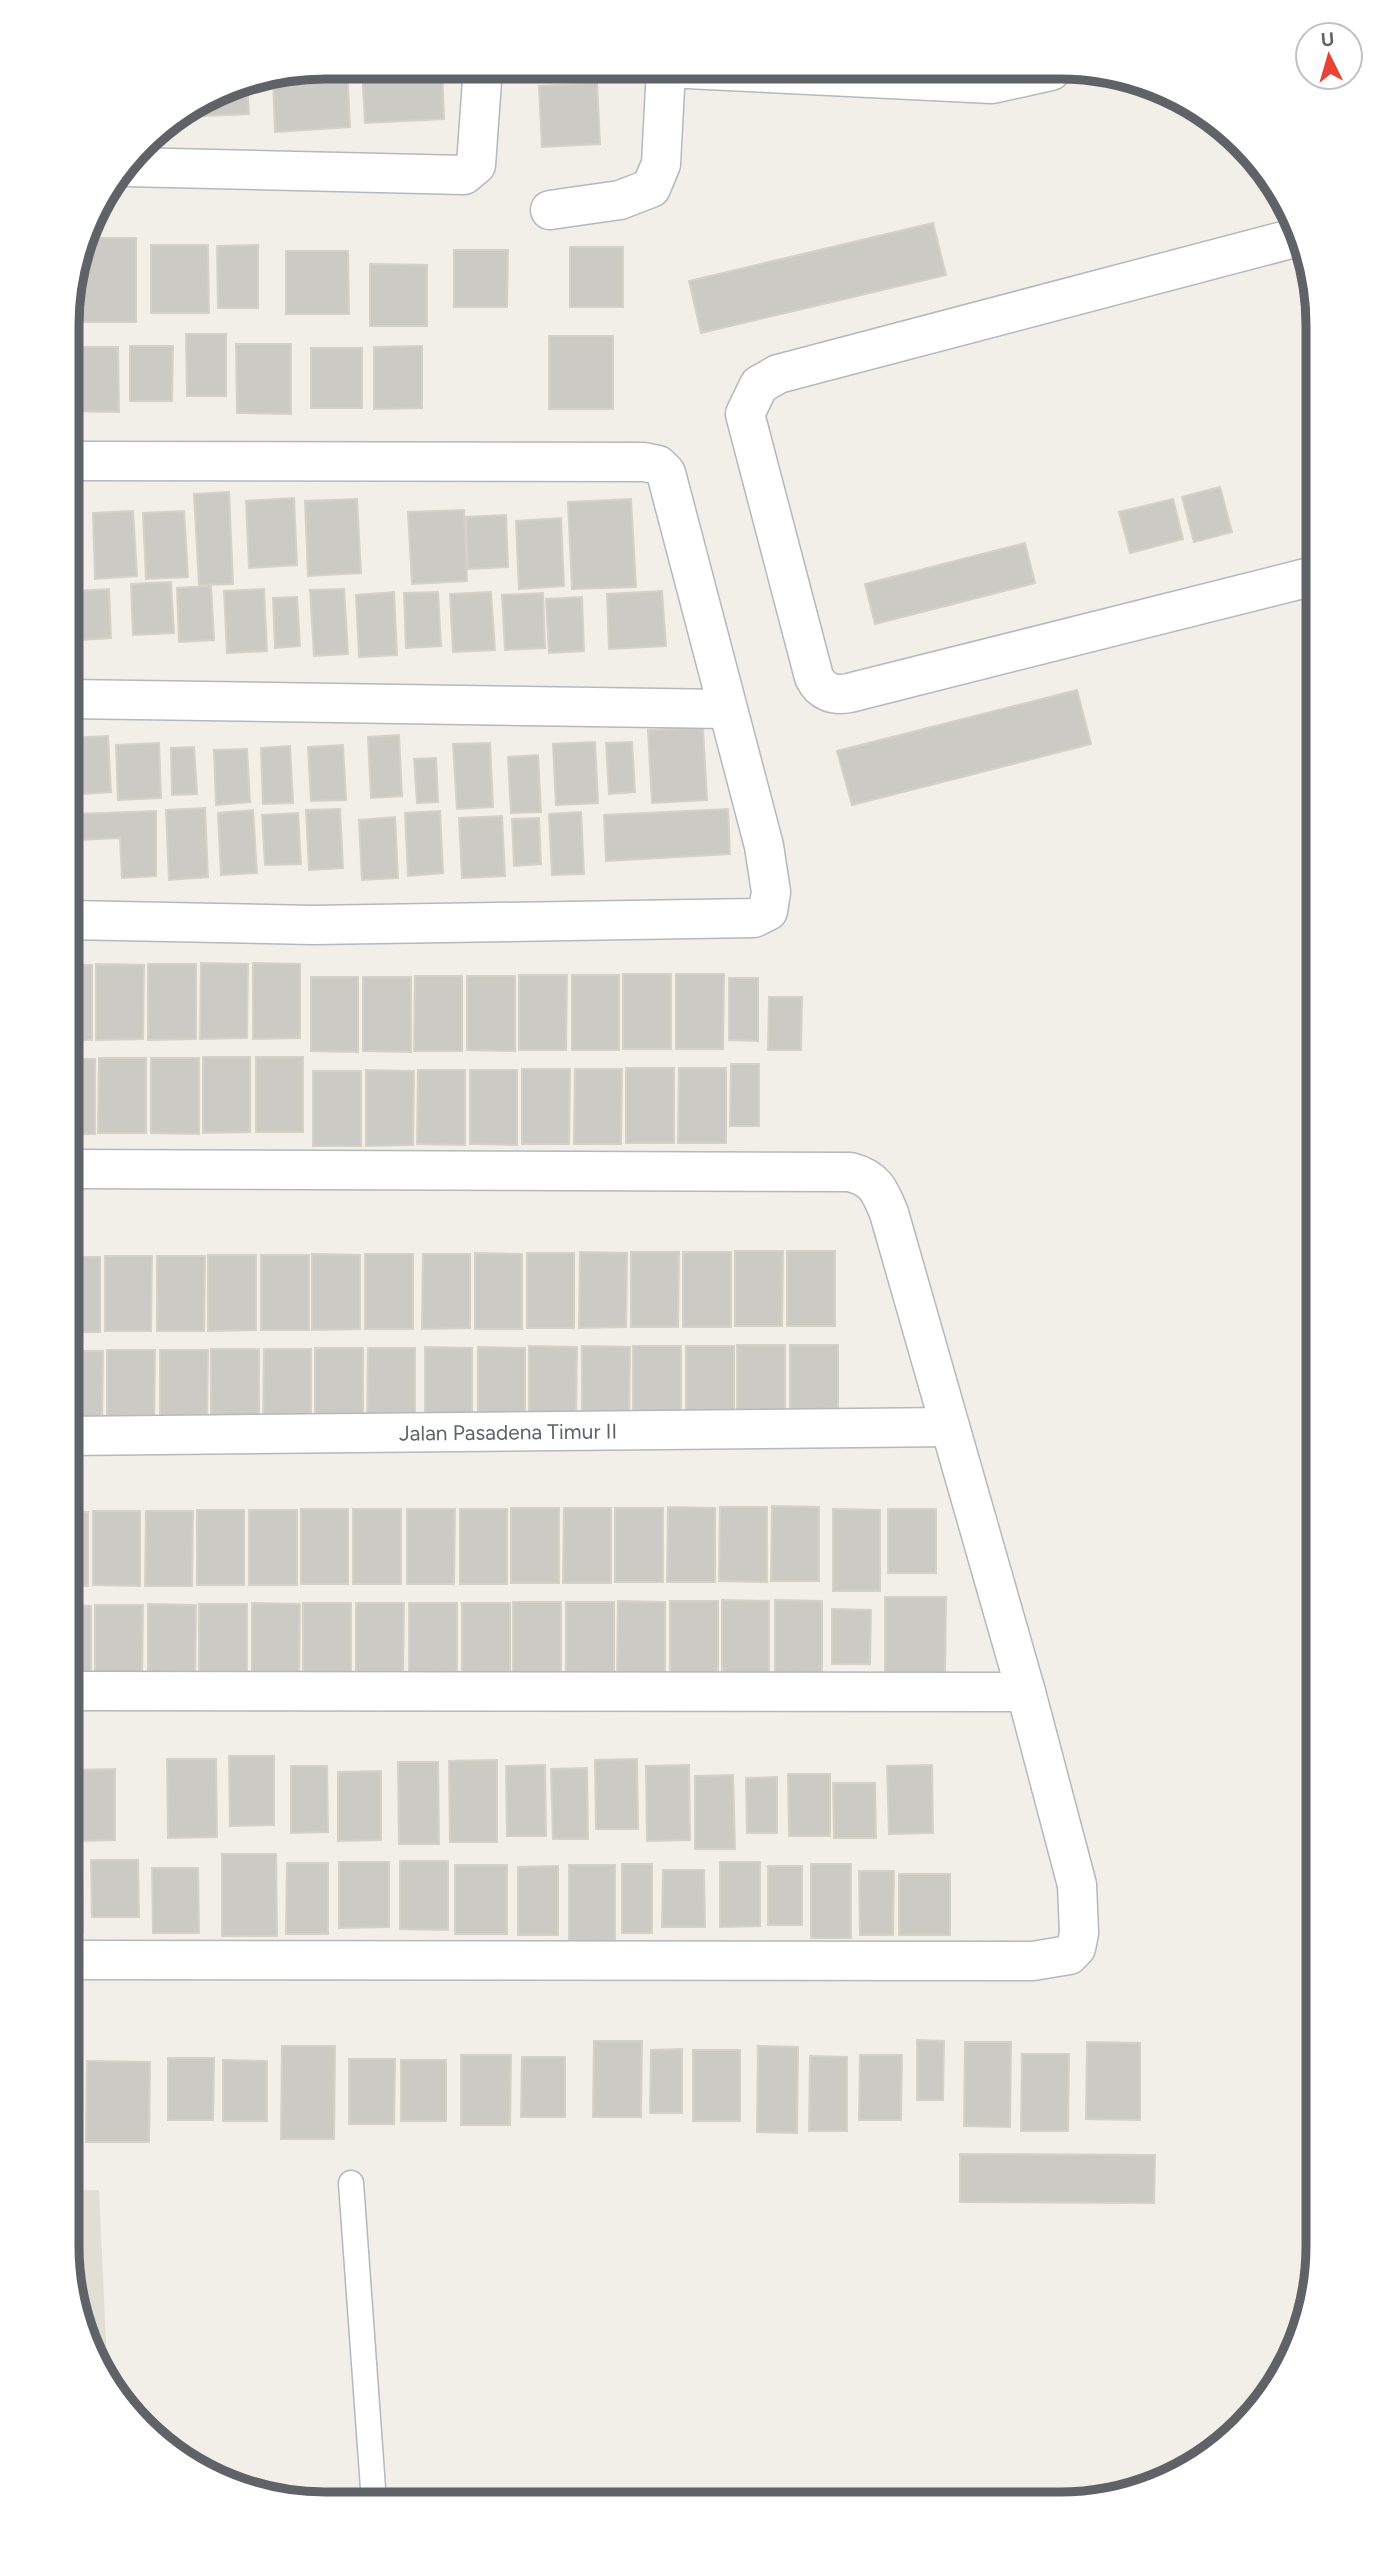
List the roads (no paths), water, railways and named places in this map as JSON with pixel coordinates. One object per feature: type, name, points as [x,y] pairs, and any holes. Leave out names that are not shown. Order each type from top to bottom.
[{"type":"street","points":[[136,167],[464,175],[476,165],[482,79]]},
{"type":"street","points":[[550,210],[597,205],[641,194],[651,187],[661,163],[665,79]]},
{"type":"street","points":[[890,79],[992,84],[1015,79]]},
{"type":"street","points":[[1291,239],[778,374],[759,385],[745,414],[814,677],[829,694],[849,693],[1306,578]]},
{"type":"street","points":[[79,461],[655,464],[666,474],[769,867],[770,905],[761,916],[313,925],[79,920]]},
{"type":"street","points":[[79,699],[726,709]]},
{"type":"street","points":[[79,1169],[855,1173],[866,1177],[878,1186],[889,1213],[1026,1692],[1080,1903],[1077,1945],[1069,1955],[1061,1959],[79,1959]]},
{"type":"street","name":"Jalan Pasadena Timur II","points":[[79,1436],[950,1427]]},
{"type":"street","points":[[79,1691],[1026,1692]]},
{"type":"lane","points":[[351,2183],[373,2492]]}]
